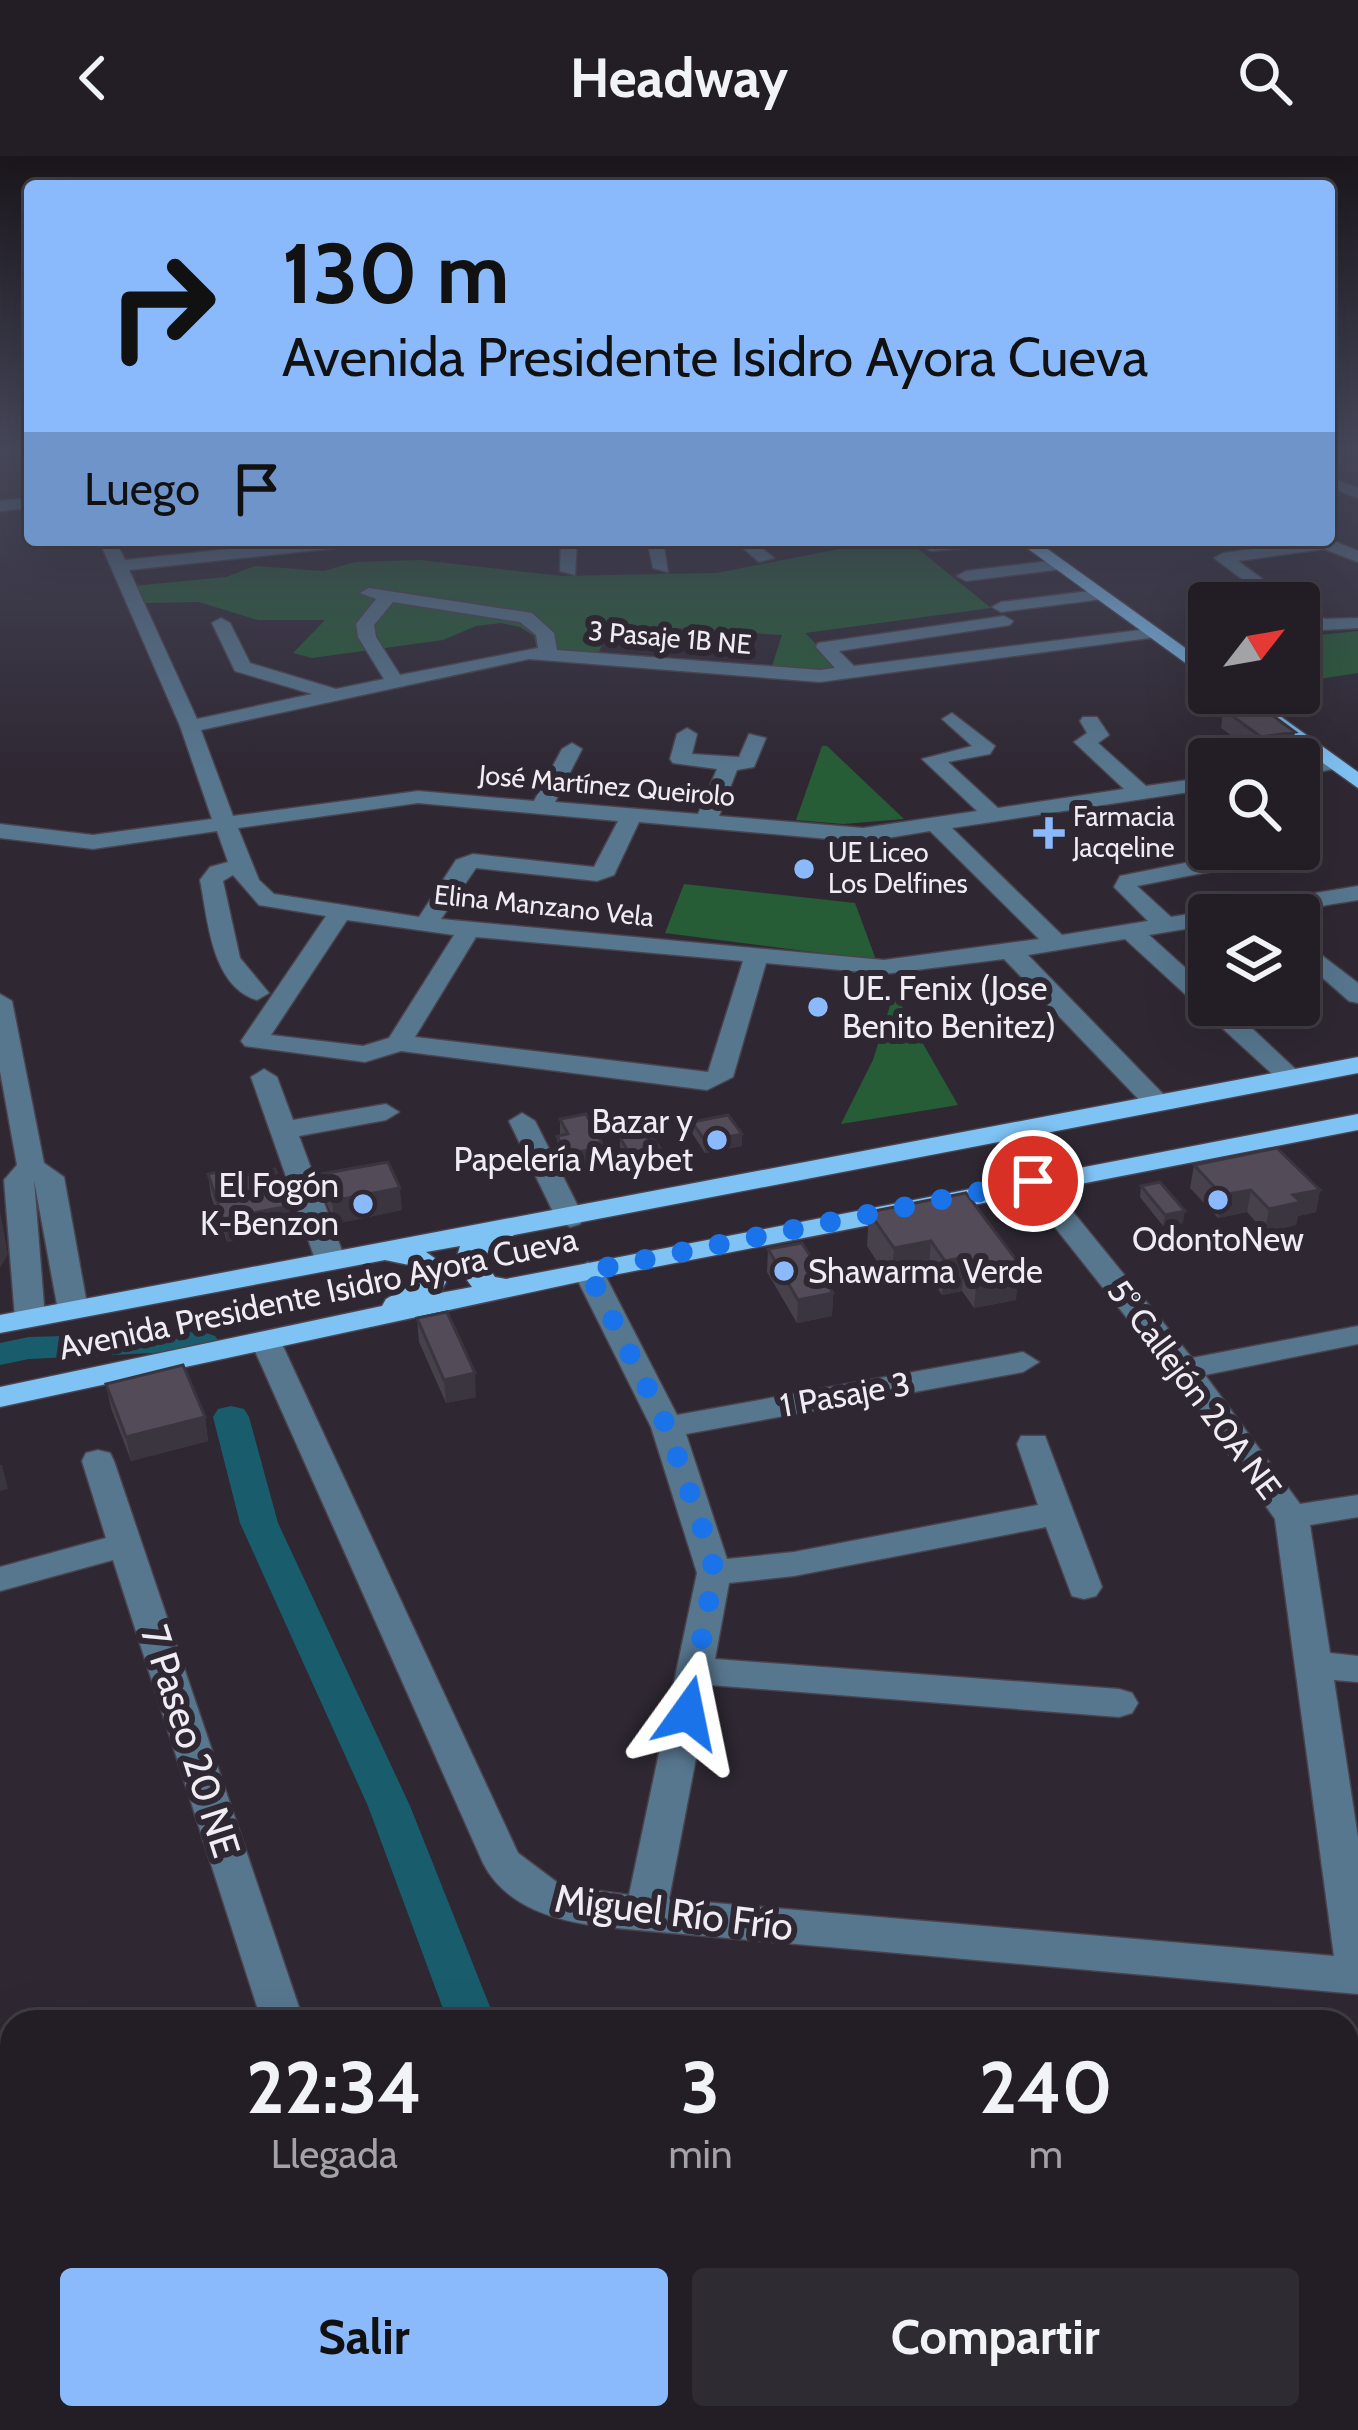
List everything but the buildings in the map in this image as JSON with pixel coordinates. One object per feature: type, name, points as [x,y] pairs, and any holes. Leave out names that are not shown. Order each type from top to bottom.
[{"type":"main road","points":[[1048,558],[1188,659]]},
{"type":"main road","points":[[1077,558],[1188,637]]},
{"type":"main road","points":[[1264,714],[1358,782]]},
{"type":"main road","points":[[1295,714],[1358,760]]},
{"type":"main road","name":"Avenida Presidente Isidro Ayora Cueva","points":[[15,1321],[1358,1065]]},
{"type":"main road","name":"Avenida Presidente Isidro Ayora Cueva","points":[[0,1397],[588,1271],[1033,1181],[1358,1122]]},
{"type":"main road","points":[[509,1289],[485,1284],[474,1275],[469,1253],[486,1239],[517,1227]]},
{"type":"main road","points":[[317,1331],[427,1291],[430,1269],[421,1259],[376,1251]]},
{"type":"street","points":[[115,558],[190,727],[240,866],[218,872],[211,880],[228,959],[257,993]]},
{"type":"street","points":[[118,566],[193,558]]},
{"type":"street","points":[[569,558],[569,571]]},
{"type":"street","points":[[660,558],[662,568]]},
{"type":"street","points":[[1222,558],[1256,582]]},
{"type":"street","points":[[966,576],[1058,566]]},
{"type":"street","points":[[396,682],[367,637],[365,624],[379,594],[526,617],[545,633],[548,655]]},
{"type":"street","points":[[850,672],[825,647],[1097,595]]},
{"type":"street","points":[[1320,624],[1358,622]]},
{"type":"street","points":[[221,623],[242,667],[338,695]]},
{"type":"street","name":"3 Pasaje 1B NE","points":[[190,727],[529,653],[809,676],[1150,632]]},
{"type":"street","points":[[952,719],[985,746],[983,750],[932,759],[994,816]]},
{"type":"street","points":[[1090,721],[1099,735],[1084,742],[1142,794]]},
{"type":"street","points":[[687,734],[680,759],[729,764],[747,763],[756,738]]},
{"type":"street","points":[[541,808],[572,749]]},
{"type":"street","points":[[706,822],[729,764]]},
{"type":"street","points":[[1320,766],[1333,764]]},
{"type":"street","name":"José Martínez Queirolo","points":[[0,831],[84,842],[418,797],[852,835],[1188,786]]},
{"type":"street","points":[[426,925],[464,865],[473,861],[597,874],[605,870],[631,816]]},
{"type":"street","points":[[936,825],[1056,944]]},
{"type":"street","name":"Elina Manzano Vela","points":[[240,866],[267,900],[340,913],[884,967],[1188,921]]},
{"type":"street","points":[[1166,925],[1125,886],[1128,881],[1188,869]]},
{"type":"street","points":[[1320,900],[1358,893]]},
{"type":"street","points":[[340,913],[254,1041],[365,1054],[399,1043],[715,1080],[757,956]]},
{"type":"street","points":[[399,1043],[469,928]]},
{"type":"street","points":[[1130,931],[1188,983]]},
{"type":"street","points":[[1010,951],[1157,1103]]},
{"type":"street","points":[[1320,964],[1358,997]]},
{"type":"street","points":[[0,1001],[8,1090],[31,1167],[50,1177],[73,1310]]},
{"type":"street","points":[[1235,1026],[1292,1077]]},
{"type":"street","points":[[264,1077],[330,1259]]},
{"type":"street","points":[[285,1130],[386,1112]]},
{"type":"street","points":[[522,1121],[570,1218]]},
{"type":"street","points":[[15,1321],[17,1180],[31,1167]]},
{"type":"street","name":"5° Callejón 20A NE","points":[[1033,1181],[1184,1369],[1292,1517],[1358,1975]]},
{"type":"street","points":[[588,1271],[667,1427],[714,1573],[646,1914]]},
{"type":"street","points":[[1184,1369],[1358,1335]]},
{"type":"street","name":"Miguel Río Frío","points":[[266,1342],[503,1863],[523,1889],[553,1903],[646,1914],[1358,1975]]},
{"type":"street","name":"1 Pasaje 3","points":[[667,1427],[1023,1362]]},
{"type":"street","points":[[1033,1444],[1084,1587]]},
{"type":"street","name":"7 Paseo 20 NE","points":[[98,1461],[279,2010]]},
{"type":"street","points":[[1292,1517],[1358,1506]]},
{"type":"street","points":[[714,1573],[794,1564],[1058,1513]]},
{"type":"street","points":[[0,1579],[127,1544]]},
{"type":"street","points":[[1315,1666],[1358,1669]]},
{"type":"street","points":[[698,1671],[1119,1703]]},
{"type":"green space","points":[[793,558],[929,558],[991,608],[805,633],[838,666],[815,671],[771,669],[782,635],[610,624],[598,655],[537,650],[534,636],[501,623],[476,626],[443,640],[312,658],[293,653],[325,620],[258,620],[199,602],[139,603],[133,586],[226,577],[255,566],[324,571],[355,562],[420,560],[561,576],[716,573]]},
{"type":"green space","points":[[1358,631],[1358,673],[1320,679],[1320,635]]},
{"type":"green space","points":[[822,746],[904,819],[843,824],[796,820]]},
{"type":"green space","points":[[684,884],[855,903],[876,960],[665,933]]},
{"type":"green space","points":[[894,993],[958,1105],[841,1124],[873,1060]]},
{"type":"waterway","points":[[0,1354],[29,1348],[203,1343]]},
{"type":"waterway","points":[[231,1417],[259,1523],[389,1806],[467,2010]]},
{"type":"place","name":"Farmacia Jacqeline","points":[[1049,833]]},
{"type":"place","name":"UE Liceo Los Delfines","points":[[804,869]]},
{"type":"place","name":"UE. Fenix (Jose Benito Benitez)","points":[[818,1007]]},
{"type":"place","name":"Bazar y Papelería Maybet","points":[[717,1140]]},
{"type":"place","name":"OdontoNew","points":[[1218,1200]]},
{"type":"place","name":"El Fogón K-Benzon","points":[[363,1204]]},
{"type":"place","name":"Shawarma Verde","points":[[784,1271]]},
{"type":"route","points":[[688,1713],[714,1573],[711,1553],[667,1427],[588,1271],[1033,1181]]}]
